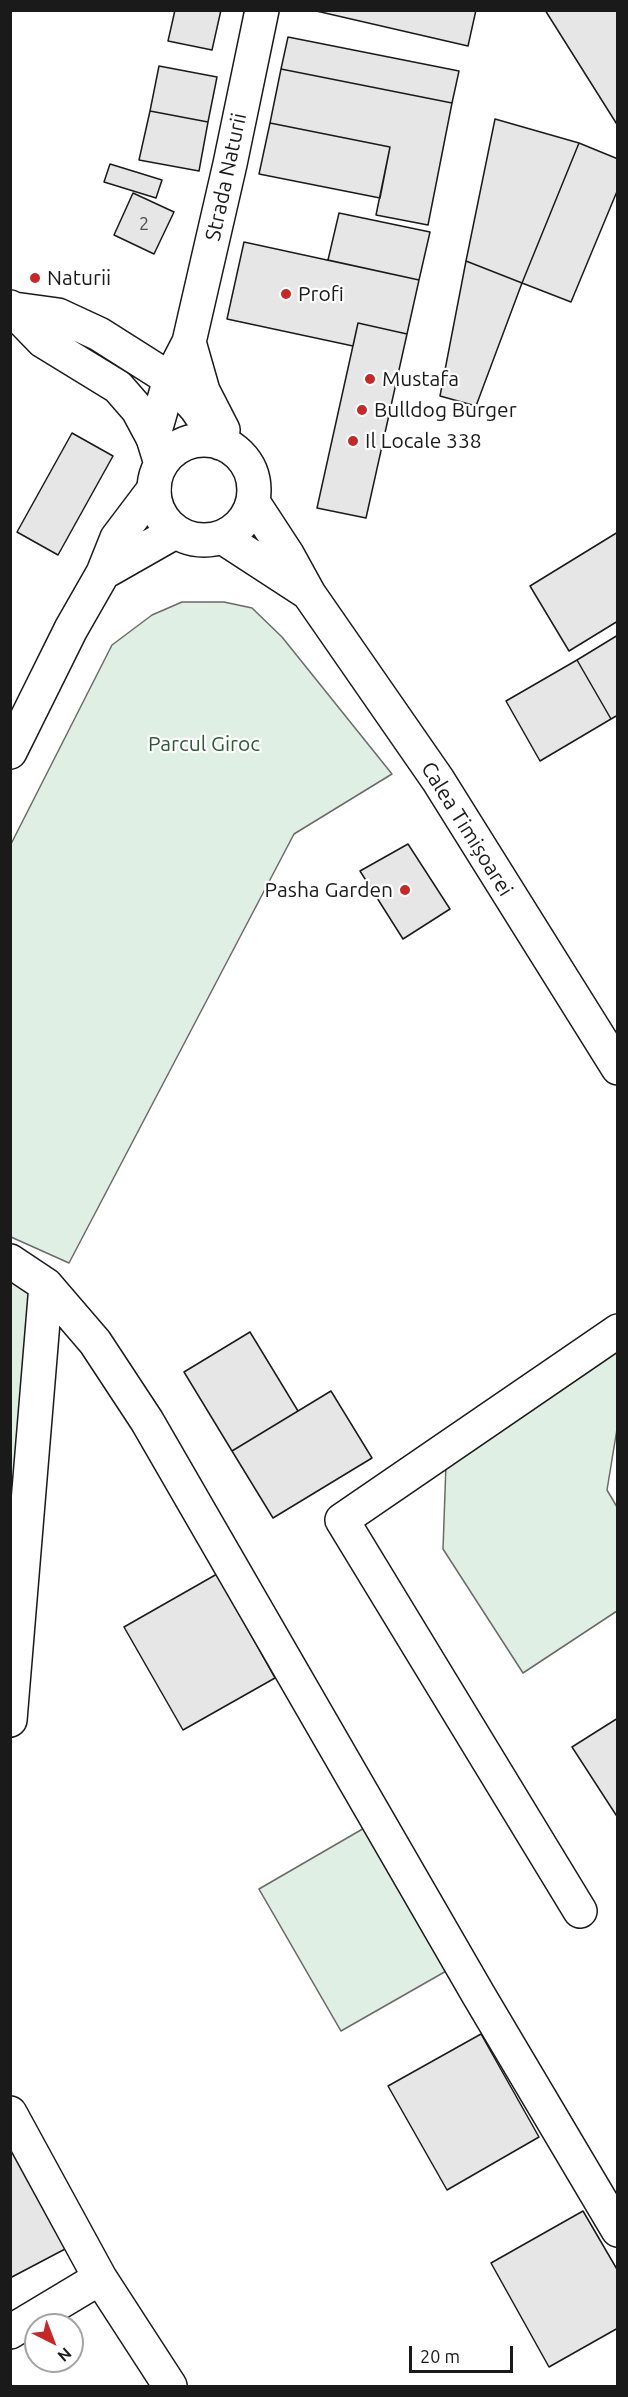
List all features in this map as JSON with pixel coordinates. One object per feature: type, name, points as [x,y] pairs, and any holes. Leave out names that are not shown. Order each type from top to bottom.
[{"type":"main road","name":"Strada Naturii","points":[[156,464],[170,379],[189,342],[230,164],[262,10]]},
{"type":"main road","points":[[12,308],[58,315],[99,334],[170,379],[227,447],[244,460],[251,473],[254,487],[253,502],[247,517],[236,529],[222,537],[206,541],[175,532],[163,520],[156,506],[156,464],[138,410],[118,387],[43,341],[12,308]]},
{"type":"main road","name":"Strada Naturii","points":[[189,342],[203,391],[227,447]]},
{"type":"main road","points":[[10,752],[71,629],[103,573],[117,538],[156,464],[187,443],[203,440],[227,447]]},
{"type":"main road","name":"Calea Timișoarei","points":[[253,502],[287,554],[309,594],[438,780],[618,1068]]},
{"type":"main road","points":[[103,573],[175,532]]},
{"type":"main road","name":"Calea Timișoarei","points":[[222,537],[309,594]]},
{"type":"main road","points":[[10,1261],[46,1285],[95,1342],[147,1421],[478,1994],[618,2230]]},
{"type":"main road","points":[[10,1720],[46,1285]]},
{"type":"main road","points":[[580,1911],[342,1520],[618,1331]]},
{"type":"main road","points":[[10,2113],[100,2278],[170,2386]]},
{"type":"main road","points":[[10,2332],[100,2278]]},
{"type":"green space","name":"Parcul Giroc","points":[[182,602],[224,602],[252,608],[282,637],[392,774],[294,834],[69,1263],[11,1237],[11,844],[112,645],[152,615]]},
{"type":"green space","points":[[11,1267],[30,1276],[11,1534]]},
{"type":"green space","points":[[617,1346],[617,1429],[607,1490],[617,1507],[617,1611],[523,1673],[443,1549],[446,1464]]},
{"type":"green space","points":[[366,1827],[448,1970],[341,2031],[259,1889]]},
{"type":"building","points":[[175,10],[221,10],[212,50],[168,41]]},
{"type":"building","points":[[312,10],[476,10],[468,46]]},
{"type":"building","points":[[545,10],[618,10],[618,126]]},
{"type":"building","points":[[288,37],[459,71],[452,103],[281,69]]},
{"type":"building","points":[[159,66],[217,77],[208,122],[150,111]]},
{"type":"building","points":[[281,69],[452,103],[428,225],[376,215],[390,147],[270,123]]},
{"type":"building","points":[[150,111],[208,122],[199,171],[139,160]]},
{"type":"building","points":[[495,119],[579,143],[522,283],[466,261]]},
{"type":"building","points":[[270,123],[390,147],[380,198],[259,174]]},
{"type":"building","points":[[579,143],[618,159],[618,189],[571,302],[522,283]]},
{"type":"building","points":[[110,164],[162,180],[156,198],[104,182]]},
{"type":"building","points":[[133,193],[174,212],[154,254],[114,235]]},
{"type":"building","points":[[339,213],[430,232],[419,280],[328,260]]},
{"type":"building","points":[[244,242],[419,280],[407,334],[358,323],[353,346],[227,319]]},
{"type":"building","points":[[466,261],[522,283],[476,406],[440,396]]},
{"type":"building","points":[[358,323],[407,334],[366,518],[317,508]]},
{"type":"building","points":[[72,433],[113,456],[58,555],[17,532]]},
{"type":"building","points":[[618,532],[618,621],[569,651],[530,586]]},
{"type":"building","points":[[618,635],[618,715],[611,719],[577,660]]},
{"type":"building","points":[[577,660],[611,719],[540,761],[506,701]]},
{"type":"building","name":"Pasha Garden","points":[[408,844],[450,909],[403,939],[360,871]]},
{"type":"building","points":[[250,1332],[298,1411],[232,1451],[184,1372]]},
{"type":"building","points":[[331,1391],[372,1458],[273,1518],[232,1451]]},
{"type":"building","points":[[217,1574],[275,1678],[183,1730],[124,1627]]},
{"type":"building","points":[[618,1718],[618,1818],[572,1747]]},
{"type":"building","points":[[481,2034],[539,2137],[447,2190],[388,2086]]},
{"type":"building","points":[[10,2140],[67,2248],[10,2278]]},
{"type":"building","points":[[583,2211],[618,2271],[618,2328],[549,2367],[491,2263]]},
{"type":"place","name":"Naturii","points":[[35,278]]},
{"type":"place","name":"Profi","points":[[286,294]]},
{"type":"place","name":"Mustafa","points":[[370,379]]},
{"type":"place","name":"Bulldog Burger","points":[[362,410]]},
{"type":"place","name":"Il Locale 338","points":[[353,441]]},
{"type":"place","name":"Pasha Garden","points":[[405,890]]}]
